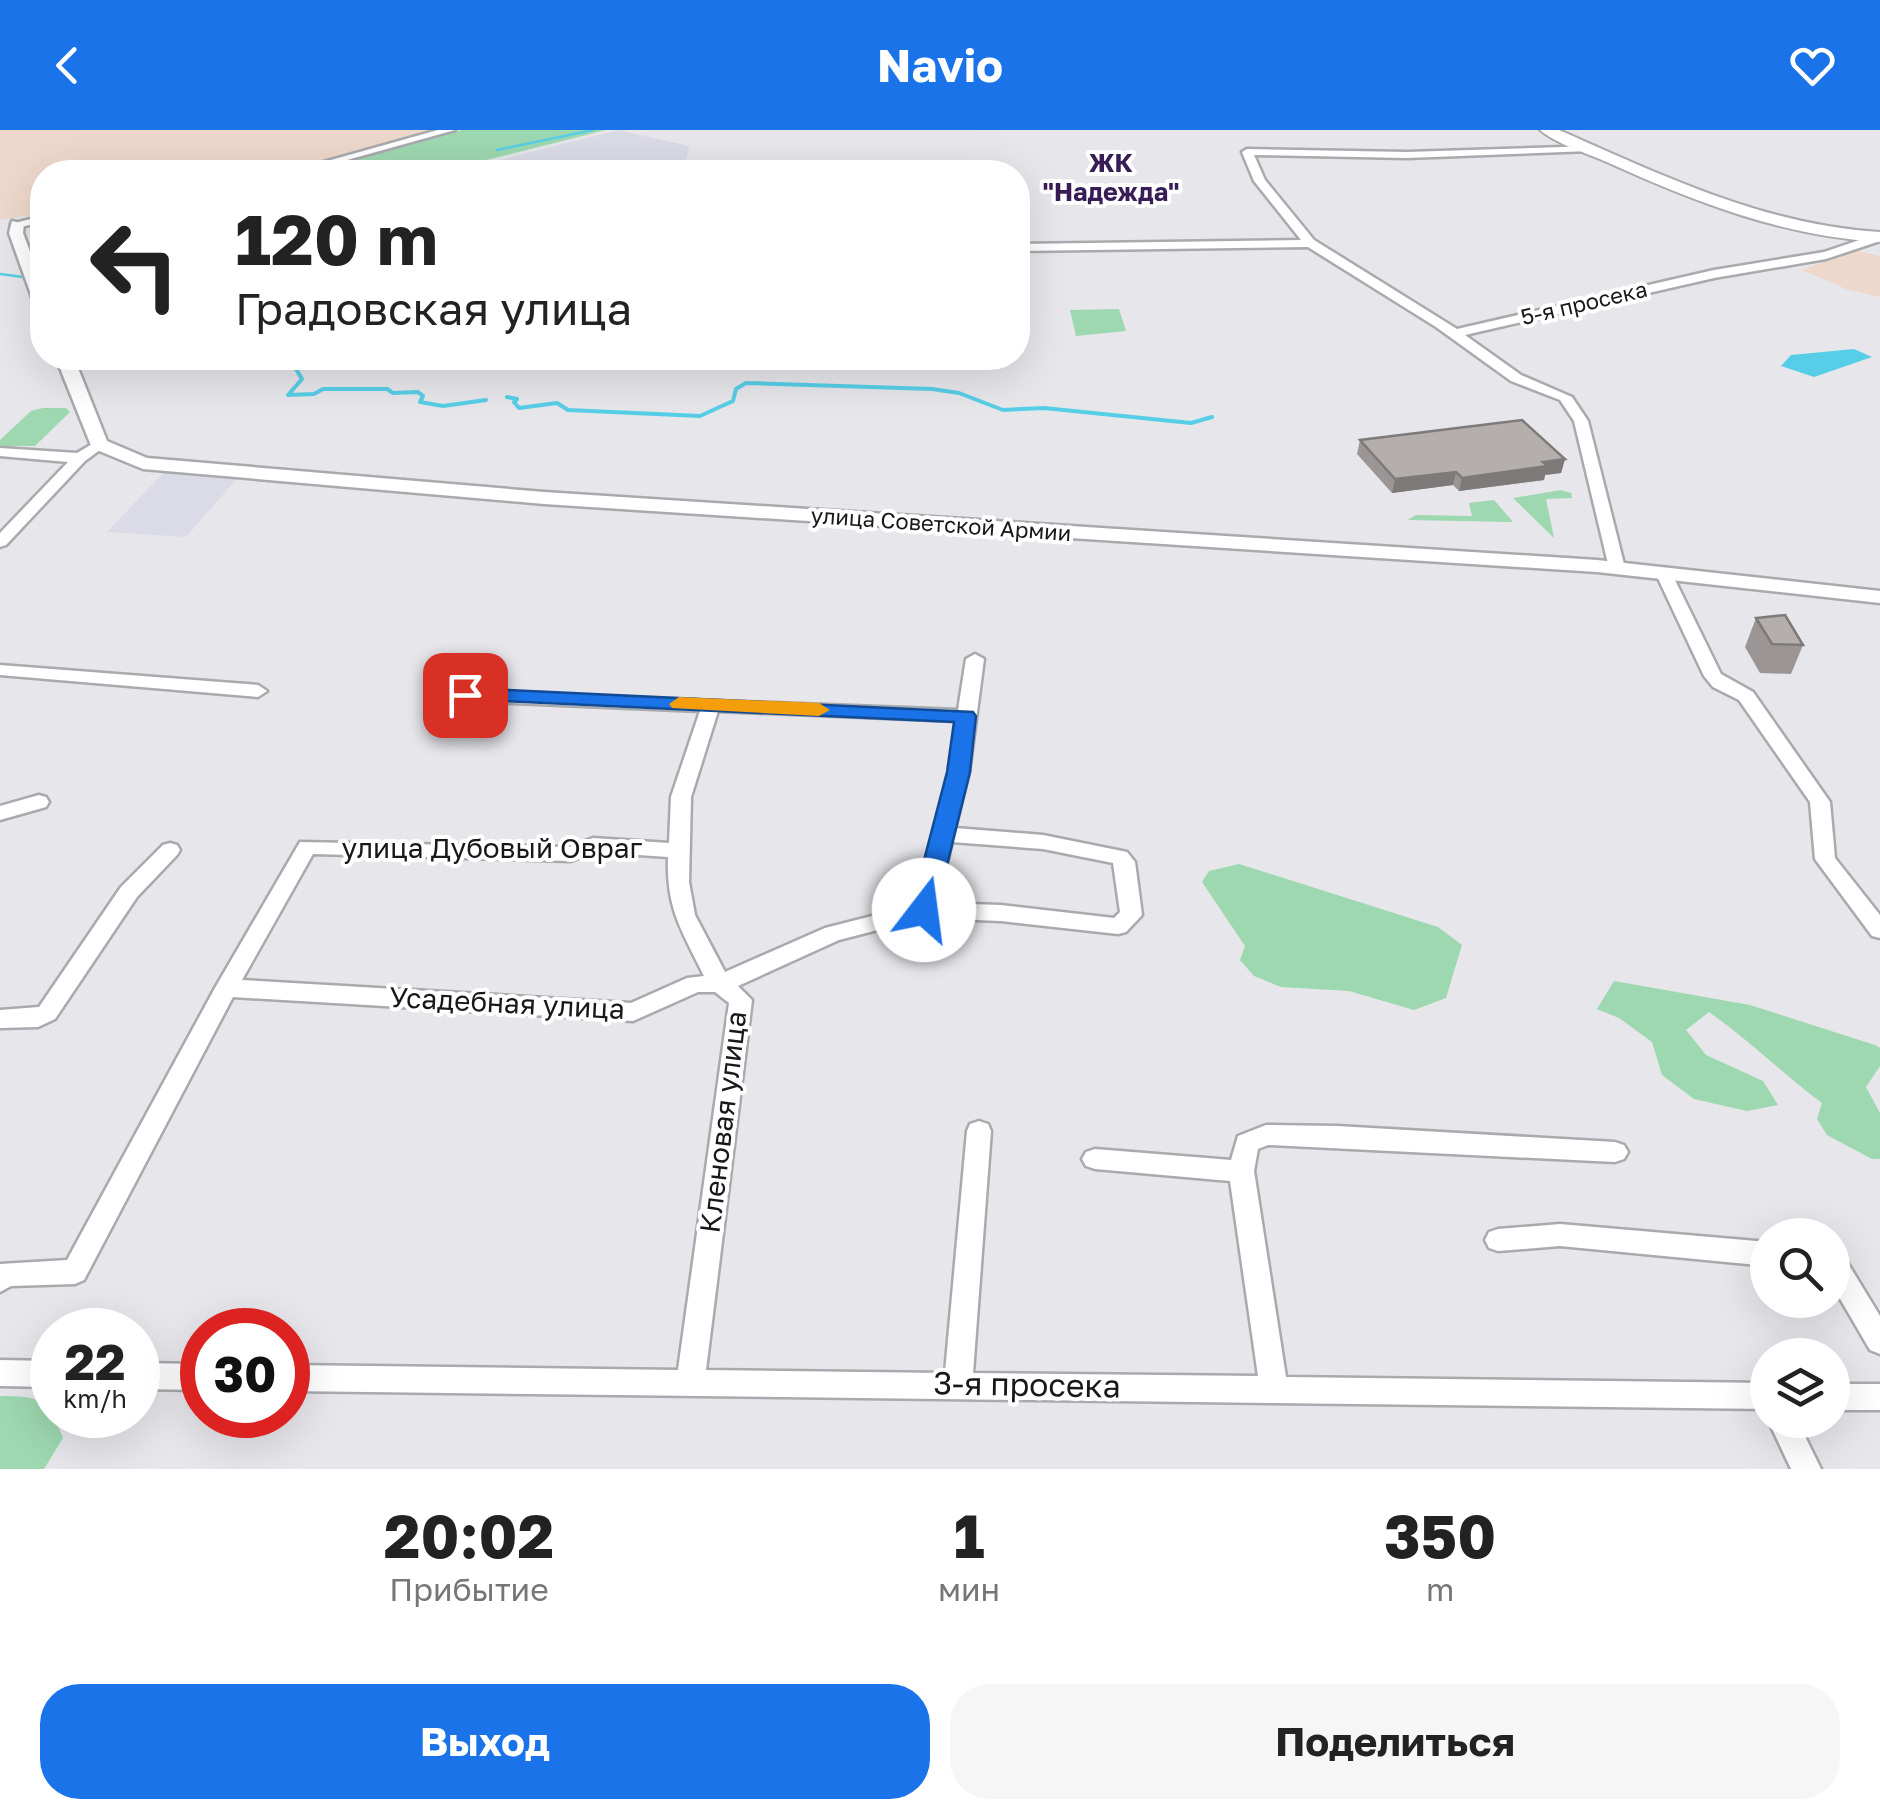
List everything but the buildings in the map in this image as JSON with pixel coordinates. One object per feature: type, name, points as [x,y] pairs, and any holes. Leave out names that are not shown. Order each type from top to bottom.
[{"type":"main road","points":[[1548,130],[1754,217],[1820,234],[1879,237]]},
{"type":"main road","points":[[1564,130],[1747,210],[1805,226],[1879,237]]},
{"type":"street","points":[[339,160],[450,130]]},
{"type":"street","points":[[1590,148],[1406,155],[1247,152],[1260,180],[1310,244],[1454,334],[1516,378],[1565,398],[1574,408],[1594,466],[1594,485],[1616,568]]},
{"type":"street","points":[[30,221],[17,224],[16,233],[30,271]]},
{"type":"street","name":"5-я просека","points":[[1454,334],[1714,274],[1826,256],[1879,237]]},
{"type":"street","points":[[1030,248],[1310,244]]},
{"type":"street","points":[[0,542],[9,524],[99,444],[71,370]]},
{"type":"street","name":"улица Советской Армии","points":[[99,444],[144,464],[309,479],[1616,568],[1880,597]]},
{"type":"street","points":[[0,452],[80,458]]},
{"type":"street","points":[[1664,574],[1714,676],[1719,683],[1746,696],[1820,802],[1826,859],[1880,930]]},
{"type":"street","points":[[924,910],[958,772],[975,660]]},
{"type":"street","points":[[0,670],[258,691]]},
{"type":"street","points":[[465,695],[966,716]]},
{"type":"street","name":"Кленовая улица","points":[[691,1380],[740,1000],[720,984],[684,915],[678,851],[681,798],[711,705]]},
{"type":"street","points":[[0,813],[39,802]]},
{"type":"street","name":"Усадебная улица","points":[[226,988],[633,1012],[695,984],[720,984],[832,934],[924,910],[1118,926],[1128,922],[1131,915],[1126,862],[1120,856],[1042,842],[944,834]]},
{"type":"street","name":"улица Дубовый Овраг","points":[[226,988],[308,846],[571,854],[593,846],[678,851]]},
{"type":"street","points":[[0,1019],[38,1018],[47,1012],[129,892],[170,850]]},
{"type":"street","points":[[0,1280],[4,1274],[76,1272],[226,988]]},
{"type":"street","points":[[958,1384],[979,1131]]},
{"type":"street","points":[[1274,1388],[1240,1171],[1247,1143],[1266,1134],[1615,1152]]},
{"type":"street","points":[[1095,1159],[1240,1171]]},
{"type":"street","points":[[1498,1240],[1560,1235],[1750,1252]]},
{"type":"street","points":[[1850,1290],[1880,1341]]},
{"type":"street","points":[[0,1373],[30,1374]]},
{"type":"street","name":"3-я просека","points":[[310,1378],[1750,1396]]},
{"type":"street","points":[[1850,1396],[1880,1397]]},
{"type":"street","points":[[1791,1438],[1806,1469]]},
{"type":"shaded area","points":[[0,130],[437,130],[326,160],[30,160],[30,215],[0,220]]},
{"type":"shaded area","points":[[618,130],[689,146],[686,160],[499,160]]},
{"type":"shaded area","points":[[1852,250],[1880,256],[1880,297],[1846,289],[1802,270]]},
{"type":"shaded area","points":[[166,470],[240,475],[186,537],[107,532]]},
{"type":"green space","points":[[462,130],[606,130],[487,160],[348,160]]},
{"type":"green space","points":[[1119,309],[1126,331],[1076,336],[1070,310]]},
{"type":"green space","points":[[66,408],[70,412],[35,446],[0,446],[0,440],[31,411]]},
{"type":"green space","points":[[1561,490],[1571,493],[1572,498],[1546,499],[1554,538],[1513,498]]},
{"type":"green space","points":[[1494,500],[1513,522],[1408,520],[1416,515],[1472,516],[1469,503]]},
{"type":"green space","points":[[1239,864],[1438,927],[1462,945],[1446,998],[1414,1010],[1349,991],[1281,987],[1254,976],[1240,960],[1245,946],[1202,882],[1209,871]]},
{"type":"green space","points":[[1614,981],[1750,1005],[1880,1048],[1880,1066],[1866,1087],[1880,1113],[1880,1159],[1872,1159],[1827,1135],[1817,1119],[1822,1103],[1709,1012],[1686,1030],[1706,1055],[1763,1081],[1778,1105],[1747,1111],[1694,1099],[1662,1075],[1652,1042],[1619,1018],[1597,1009]]},
{"type":"green space","points":[[0,1396],[30,1398],[30,1438],[63,1438],[44,1469],[0,1469]]},
{"type":"water","points":[[1854,349],[1872,357],[1814,377],[1781,366],[1791,355]]},
{"type":"waterway","points":[[497,150],[593,130]]},
{"type":"waterway","points":[[0,274],[23,277]]},
{"type":"waterway","points":[[297,370],[302,379],[288,395],[314,394],[323,389],[387,389],[393,393],[418,392],[423,396],[420,402],[443,406],[486,400]]},
{"type":"waterway","points":[[507,397],[517,399],[514,402],[519,408],[557,403],[568,410],[700,416],[733,401],[736,389],[746,383],[932,389],[959,393],[1003,410],[1044,408],[1191,423],[1212,417]]},
{"type":"slow traffic","points":[[679,704],[819,710]]},
{"type":"district","name":"ЖК \"Надежда\"","points":[[1111,178]]},
{"type":"route","points":[[465,695],[966,716],[958,772],[924,910]]}]
